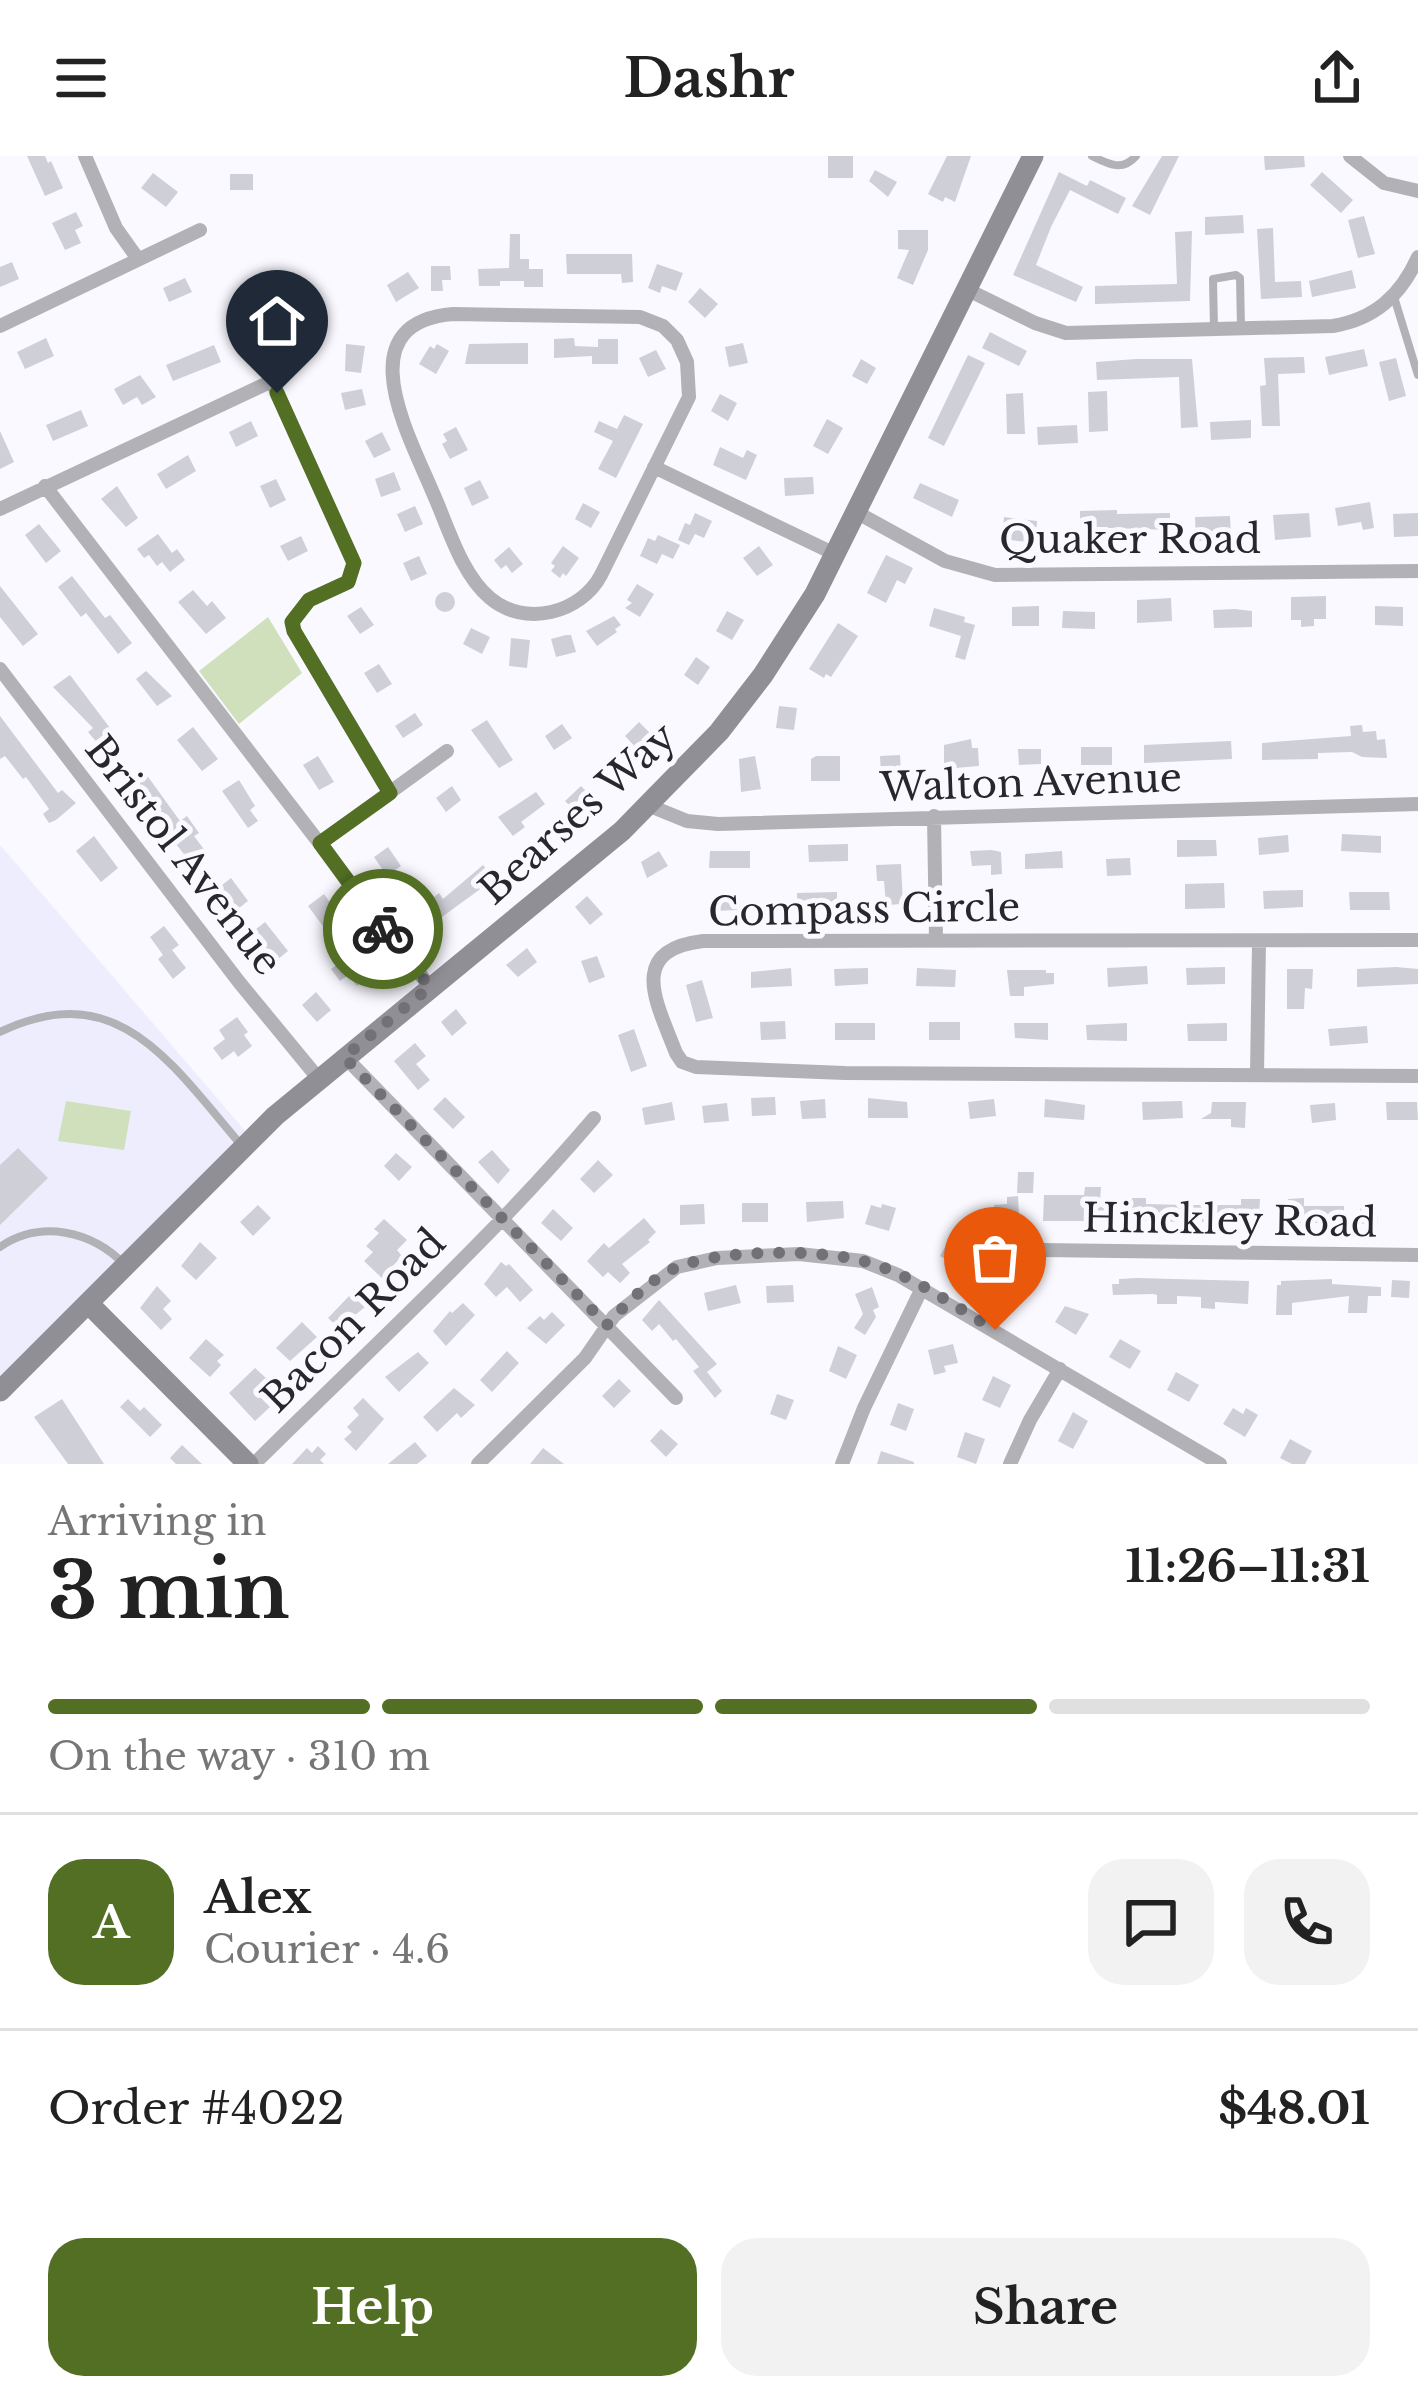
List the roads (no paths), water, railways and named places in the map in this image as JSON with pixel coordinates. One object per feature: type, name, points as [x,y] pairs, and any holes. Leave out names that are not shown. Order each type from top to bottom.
[{"type":"main road","name":"Bearses Way","points":[[0,1391],[318,1078],[650,806],[751,693],[835,554],[1033,156]]},
{"type":"main road","points":[[89,1304],[251,1464]]},
{"type":"street","points":[[85,156],[116,228],[138,260]]},
{"type":"street","points":[[1350,156],[1384,184],[1418,191]]},
{"type":"street","points":[[0,326],[200,230]]},
{"type":"street","points":[[966,289],[1035,323],[1066,332],[1214,332],[1342,324],[1370,314],[1394,297],[1418,257]]},
{"type":"street","points":[[447,314],[640,317],[657,323],[682,350],[691,385],[654,467],[595,586],[585,597],[550,613],[503,607],[489,598],[469,569],[404,422],[392,390],[396,350],[418,323],[447,314]]},
{"type":"street","points":[[0,509],[272,381],[354,563],[348,582],[302,605],[292,622],[294,631],[390,793]]},
{"type":"street","points":[[654,467],[835,554]]},
{"type":"street","points":[[46,487],[430,987]]},
{"type":"street","name":"Quaker Road","points":[[856,512],[945,561],[995,574],[1418,571]]},
{"type":"street","name":"Bristol Avenue","points":[[0,669],[318,1078]]},
{"type":"street","points":[[320,843],[447,751]]},
{"type":"street","name":"Walton Avenue","points":[[650,806],[687,821],[718,824],[1418,804]]},
{"type":"street","points":[[934,815],[936,940]]},
{"type":"street","points":[[1257,1075],[1259,940]]},
{"type":"street","name":"Compass Circle","points":[[1418,940],[695,942],[663,956],[653,969],[651,983],[678,1058],[696,1067],[1418,1076]]},
{"type":"street","points":[[344,1057],[676,1398]]},
{"type":"street","name":"Bacon Road","points":[[251,1464],[501,1219],[594,1118]]},
{"type":"street","name":"Hinckley Road","points":[[1040,1250],[1418,1255]]},
{"type":"street","points":[[478,1464],[585,1358],[607,1325],[663,1275],[716,1258],[833,1256],[876,1266],[922,1288],[1060,1369],[1195,1458],[1220,1464]]},
{"type":"street","points":[[842,1464],[922,1288]]},
{"type":"street","points":[[1010,1464],[1060,1369]]},
{"type":"lane","points":[[1092,156],[1117,166],[1136,156]]},
{"type":"lane","points":[[1214,332],[1213,279],[1217,275],[1240,278],[1241,329]]},
{"type":"lane","points":[[1394,297],[1418,375]]},
{"type":"lane","points":[[0,1032],[64,1012],[99,1015],[119,1024],[161,1055],[243,1148]]},
{"type":"lane","points":[[0,1247],[31,1233],[68,1233],[107,1248],[126,1266]]}]
